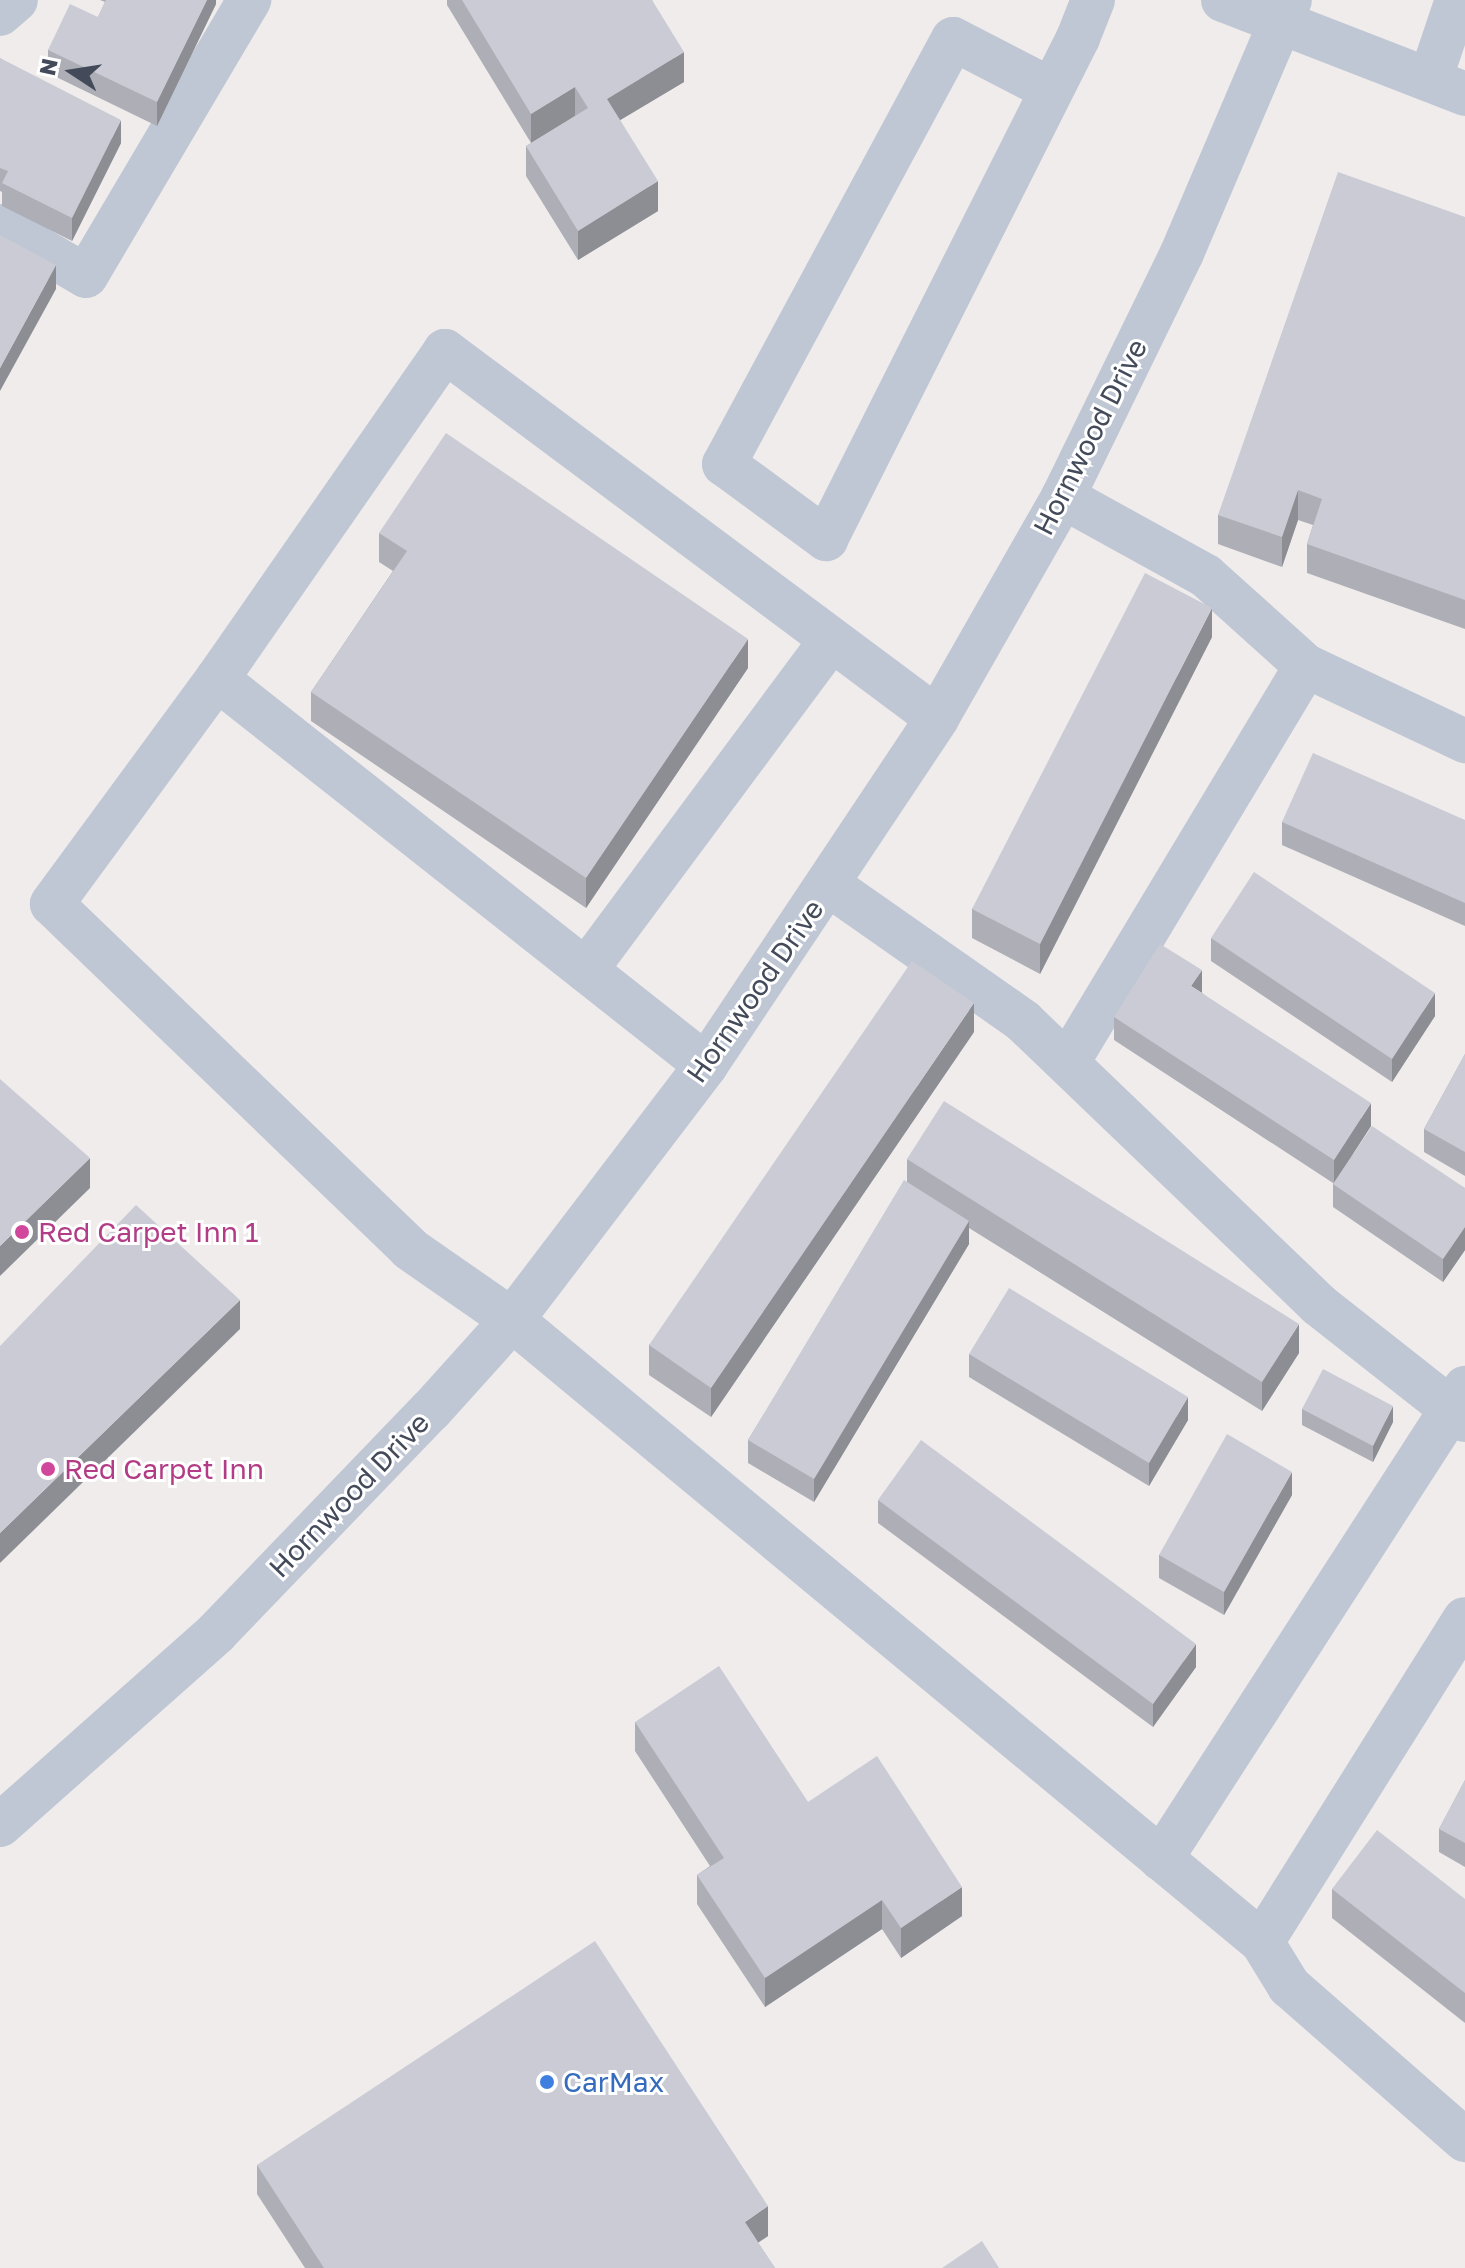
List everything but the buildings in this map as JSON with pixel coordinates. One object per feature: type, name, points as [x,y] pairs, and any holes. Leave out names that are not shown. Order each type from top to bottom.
[{"type":"street","points":[[0,14],[16,0]]},
{"type":"street","points":[[0,226],[86,276],[249,0]]},
{"type":"street","points":[[1050,89],[953,39],[724,464],[826,539],[1050,89],[1093,0]]},
{"type":"street","points":[[1223,0],[1286,10],[1447,87],[1457,0]]},
{"type":"street","name":"Hornwood Drive","points":[[0,1825],[217,1632],[512,1320],[706,1065],[829,885],[937,718],[1063,497],[1182,253],[1286,10]]},
{"type":"street","points":[[937,718],[445,351],[217,679],[52,904],[410,1249],[512,1320],[1262,1942],[1289,1986],[1465,2140]]},
{"type":"street","points":[[1063,497],[1206,576],[1306,666],[1465,741]]},
{"type":"street","points":[[586,970],[831,640]]},
{"type":"street","points":[[1068,1062],[1306,666]]},
{"type":"street","points":[[217,679],[706,1065]]},
{"type":"street","points":[[829,885],[1023,1021],[1319,1305],[1460,1406],[1161,1859]]},
{"type":"street","points":[[1262,1942],[1465,1619]]},
{"type":"place","name":"Red Carpet Inn 1","points":[[22,1232]]},
{"type":"place","name":"Red Carpet Inn","points":[[48,1469]]},
{"type":"place","name":"CarMax","points":[[547,2082]]}]
